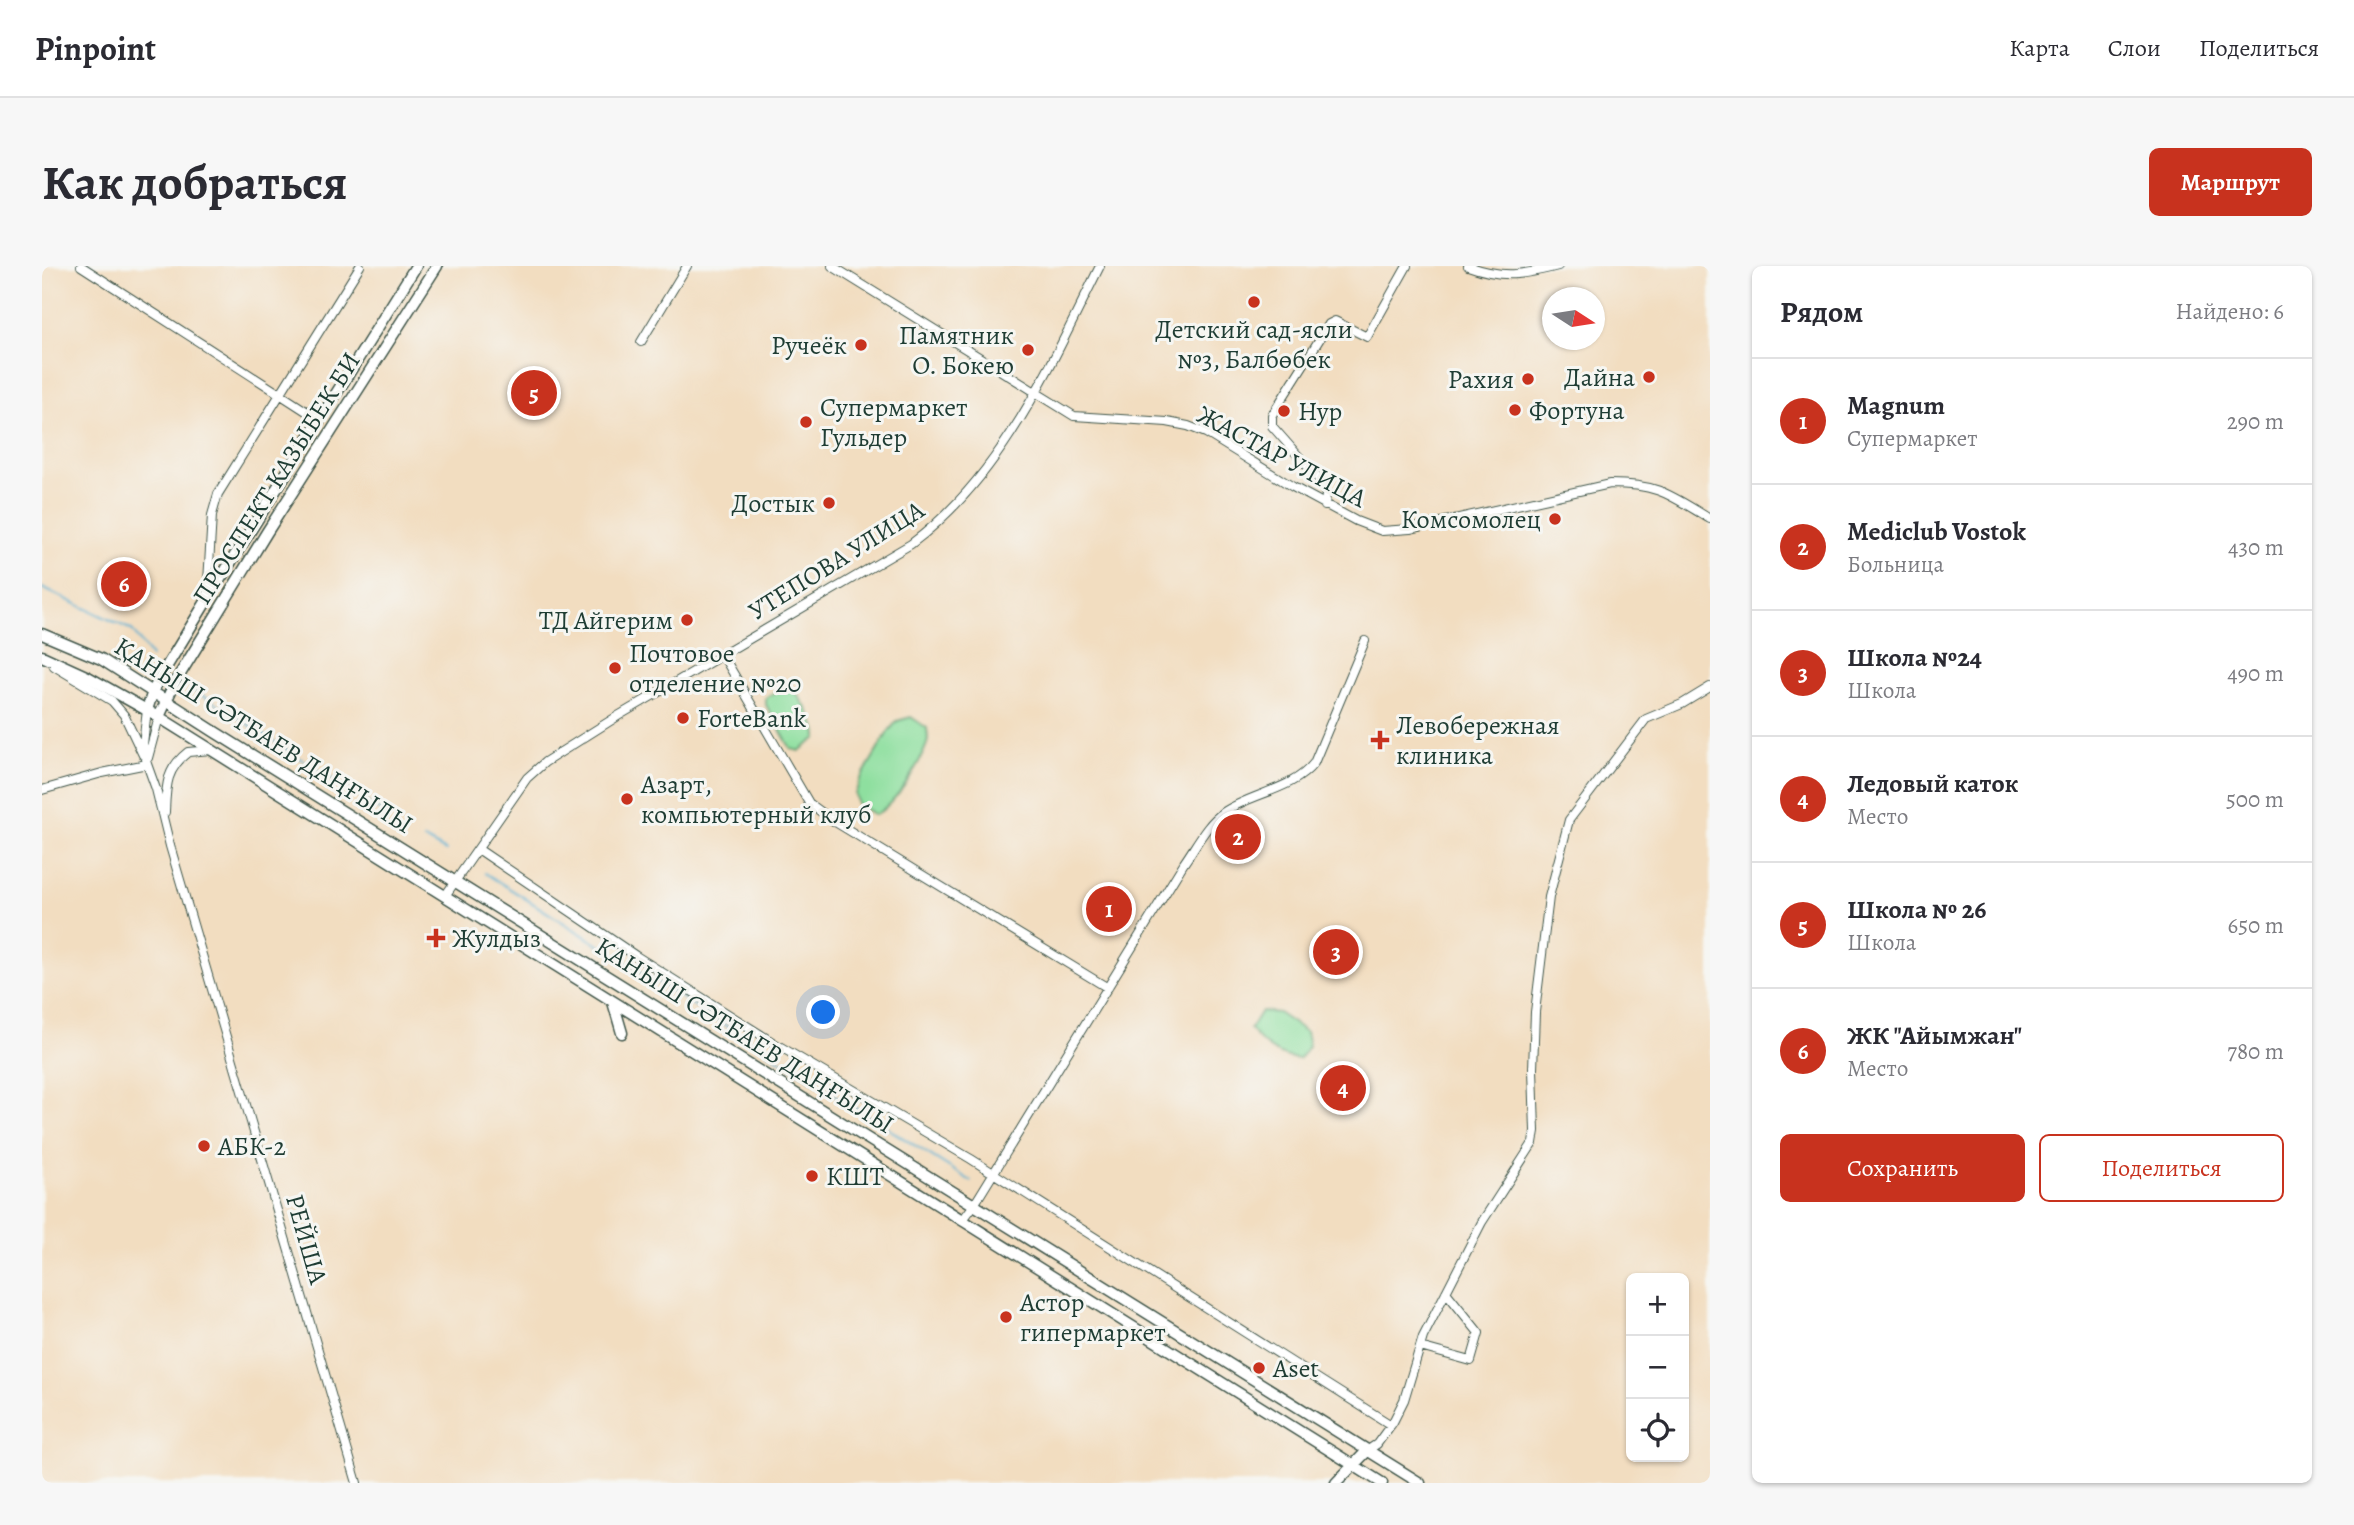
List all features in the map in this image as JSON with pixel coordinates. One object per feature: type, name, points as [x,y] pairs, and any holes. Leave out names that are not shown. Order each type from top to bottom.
[{"type":"main road","name":"ПРОСПЕКТ КАЗЫБЕК БИ","points":[[147,710],[153,691],[207,600],[416,266]]},
{"type":"main road","name":"ПРОСПЕКТ КАЗЫБЕК БИ","points":[[159,717],[166,699],[267,532],[437,266]]},
{"type":"main road","name":"ҚАНЫШ СӘТБАЕВ ДАҢҒЫЛЫ","points":[[42,634],[102,659],[1420,1483]]},
{"type":"main road","name":"ҚАНЫШ СӘТБАЕВ ДАҢҒЫЛЫ","points":[[42,657],[88,677],[159,717],[1382,1483]]},
{"type":"main road","points":[[613,1002],[622,1033]]},
{"type":"main road","points":[[1336,1483],[1368,1450]]},
{"type":"street","points":[[81,266],[320,420]]},
{"type":"street","points":[[207,600],[212,515],[218,494],[360,266]]},
{"type":"street","points":[[641,342],[687,266]]},
{"type":"street","points":[[832,266],[1035,392]]},
{"type":"street","name":"УТЕПОВА УЛИЦА","points":[[445,896],[527,778],[545,762],[722,654],[911,544],[950,512],[981,475],[1027,409],[1100,266]]},
{"type":"street","points":[[1325,506],[1326,494],[1317,477],[1272,426],[1272,415],[1329,324],[1335,320],[1367,337],[1407,266]]},
{"type":"street","points":[[1468,266],[1491,274],[1523,275],[1558,266]]},
{"type":"street","name":"ЖАСТАР УЛИЦА","points":[[1035,392],[1074,416],[1167,422],[1206,433],[1325,506],[1382,531],[1410,529],[1596,485],[1622,484],[1660,489],[1710,519]]},
{"type":"street","points":[[962,1221],[1210,825],[1233,806],[1305,774],[1314,763],[1365,640]]},
{"type":"street","points":[[722,654],[809,803],[880,851],[1108,988]]},
{"type":"street","points":[[42,657],[112,701],[124,715],[147,764]]},
{"type":"street","points":[[1368,1450],[1377,1444],[1391,1425],[1404,1400],[1420,1348],[1446,1292],[1482,1222],[1533,1143],[1535,1012],[1549,897],[1569,820],[1646,719],[1682,704],[1710,687]]},
{"type":"street","points":[[147,710],[143,744],[147,764]]},
{"type":"street","points":[[147,764],[159,717]]},
{"type":"street","points":[[164,822],[166,783],[170,770],[188,752],[211,750]]},
{"type":"street","points":[[42,790],[147,764]]},
{"type":"street","name":"РЕЙША","points":[[147,764],[357,1483]]},
{"type":"street","points":[[478,849],[636,957],[774,1043],[993,1173],[1391,1425]]},
{"type":"street","points":[[1420,1348],[1471,1361],[1479,1333],[1446,1292]]},
{"type":"green space","points":[[789,685],[807,710],[817,732],[817,738],[799,751],[791,749],[766,705],[766,698]]},
{"type":"green space","points":[[911,717],[927,728],[927,744],[906,784],[883,810],[875,815],[857,804],[855,794],[860,780],[888,732],[897,721]]},
{"type":"green space","points":[[1261,1011],[1278,1013],[1306,1032],[1309,1046],[1299,1059],[1272,1050],[1250,1029]]},
{"type":"waterway","points":[[42,588],[132,630],[151,657]]},
{"type":"waterway","points":[[195,692],[387,815]]},
{"type":"waterway","points":[[424,839],[446,851]]},
{"type":"waterway","points":[[485,873],[971,1181]]},
{"type":"place","name":"Детский сад-ясли №3, Балбөбек","points":[[1254,302]]},
{"type":"place","name":"Ручеёк","points":[[861,345]]},
{"type":"place","name":"Памятник О. Бокею","points":[[1028,350]]},
{"type":"place","name":"Дайна","points":[[1649,377]]},
{"type":"place","name":"Рахия","points":[[1528,379]]},
{"type":"place","name":"Школа № 26","points":[[534,393]]},
{"type":"place","name":"Фортуна","points":[[1515,410]]},
{"type":"place","name":"Нур","points":[[1284,411]]},
{"type":"place","name":"Супермаркет Гульдер","points":[[806,422]]},
{"type":"place","name":"Достык","points":[[829,503]]},
{"type":"place","name":"Комсомолец","points":[[1555,519]]},
{"type":"place","name":"ЖК \"Айымжан\"","points":[[124,584]]},
{"type":"place","name":"ТД Айгерим","points":[[687,620]]},
{"type":"place","name":"Почтовое отделение №20","points":[[615,668]]},
{"type":"place","name":"ForteBank","points":[[683,718]]},
{"type":"place","name":"Левобережная клиника","points":[[1380,740]]},
{"type":"place","name":"Азарт, компьютерный клуб","points":[[627,799]]},
{"type":"place","name":"Mediclub Vostok","points":[[1238,837]]},
{"type":"place","name":"Magnum","points":[[1109,909]]},
{"type":"place","name":"Жулдыз","points":[[436,938]]},
{"type":"place","name":"Школа №24","points":[[1336,952]]},
{"type":"place","name":"Ледовый каток","points":[[1343,1088]]},
{"type":"place","name":"АБК-2","points":[[204,1146]]},
{"type":"place","name":"КШТ","points":[[812,1176]]},
{"type":"place","name":"Астор гипермаркет","points":[[1006,1317]]},
{"type":"place","name":"Aset","points":[[1259,1368]]}]
